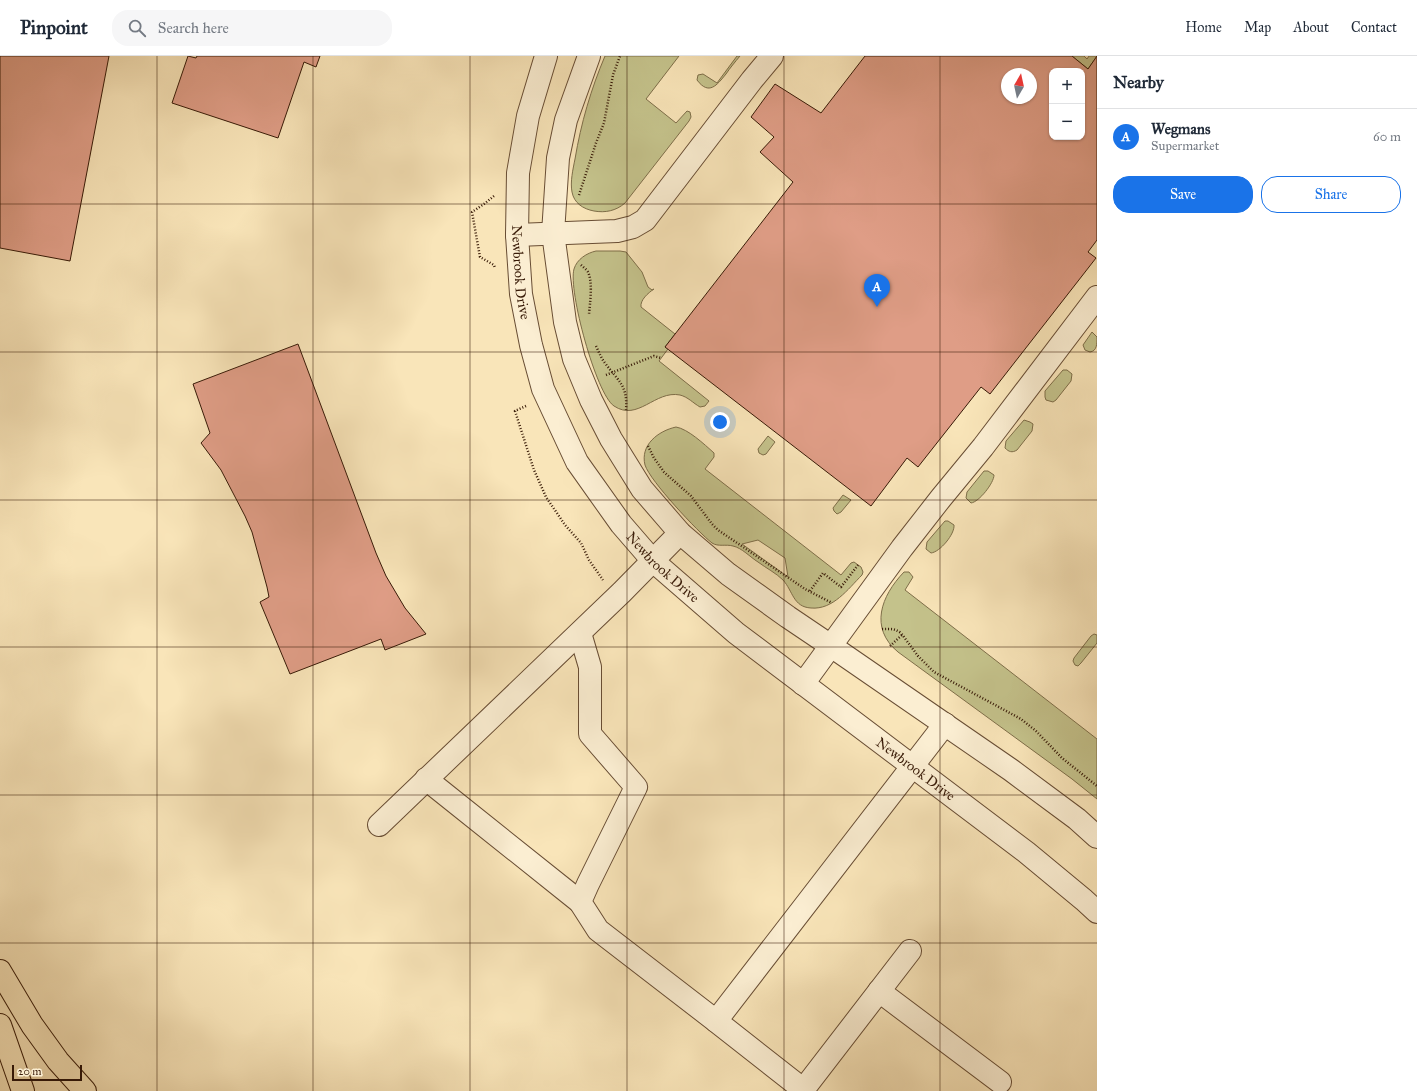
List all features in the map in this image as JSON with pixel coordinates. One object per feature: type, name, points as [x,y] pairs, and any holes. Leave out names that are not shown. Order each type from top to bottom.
[{"type":"highway","points":[[0,971],[32,1025],[58,1061],[85,1091]]},
{"type":"highway","points":[[0,1025],[23,1091]]},
{"type":"street","name":"Newbrook Drive","points":[[546,56],[528,116],[518,173],[517,235],[521,294],[531,345],[544,389],[577,462],[621,524],[653,561],[736,633],[1026,852],[1097,912]]},
{"type":"street","points":[[589,56],[566,120],[558,158],[553,233],[565,322],[574,359],[591,400],[611,438],[642,489],[680,533],[728,574],[1023,779],[1077,819],[1097,837]]},
{"type":"street","points":[[517,235],[617,231],[632,227],[645,220],[772,56]]},
{"type":"street","points":[[802,684],[902,548],[983,447],[1097,297]]},
{"type":"street","points":[[379,825],[580,633],[680,533]]},
{"type":"street","points":[[580,633],[590,667],[590,734],[636,787],[580,902]]},
{"type":"street","points":[[716,1021],[911,766],[945,724]]},
{"type":"street","points":[[426,779],[580,902],[598,930],[804,1091],[910,951]]},
{"type":"street","points":[[879,991],[1000,1082]]},
{"type":"path","points":[[580,194],[587,168],[604,123],[613,75],[620,56]]},
{"type":"path","points":[[577,262],[588,271],[590,287],[589,319]]},
{"type":"path","points":[[596,345],[602,359],[623,386],[626,410]]},
{"type":"path","points":[[603,376],[654,356],[661,358]]},
{"type":"path","points":[[648,446],[664,472],[691,496],[712,524],[725,535],[741,544],[810,591],[832,603]]},
{"type":"path","points":[[810,591],[823,573],[841,587],[858,565]]},
{"type":"path","points":[[882,630],[892,628],[897,630],[918,656],[934,672],[1021,719],[1036,731],[1062,758],[1097,786]]},
{"type":"path","points":[[890,646],[902,635]]},
{"type":"shaded area","points":[[605,56],[679,56],[646,99],[676,123],[687,111],[690,112],[691,117],[625,203],[614,210],[598,212],[583,207],[577,202],[573,196],[571,184],[583,119]]},
{"type":"shaded area","points":[[737,56],[740,56],[726,74],[716,85],[713,87],[705,87],[697,80],[698,75],[703,74],[717,83]]},
{"type":"shaded area","points":[[1072,56],[1084,56],[1087,59],[1089,56],[1097,56],[1088,69]]},
{"type":"shaded area","points":[[596,251],[626,252],[642,272],[648,287],[652,290],[654,289],[643,299],[641,307],[675,334],[665,347],[668,349],[659,361],[709,401],[705,406],[700,407],[680,395],[671,395],[639,408],[623,410],[614,406],[607,398],[599,382],[585,341],[575,298],[573,280],[574,269],[577,262],[589,253]]},
{"type":"shaded area","points":[[1092,332],[1097,337],[1097,342],[1095,349],[1090,352],[1085,350],[1083,345]]},
{"type":"shaded area","points":[[1063,370],[1067,370],[1072,374],[1071,381],[1056,400],[1053,402],[1046,400],[1045,391]]},
{"type":"shaded area","points":[[1024,420],[1033,424],[1032,431],[1017,450],[1014,452],[1009,451],[1005,448],[1006,441]]},
{"type":"shaded area","points":[[676,427],[681,428],[701,441],[714,453],[714,457],[705,469],[841,575],[851,563],[854,562],[861,567],[863,572],[862,575],[840,598],[826,606],[819,608],[805,607],[797,602],[780,577],[743,551],[733,546],[717,545],[712,543],[686,518],[665,494],[645,465],[645,451],[648,445],[657,436]],"holes":[[[758,540],[785,558],[788,577],[742,544]]]},
{"type":"shaded area","points":[[768,436],[775,442],[766,454],[763,455],[759,453],[758,449]]},
{"type":"shaded area","points":[[984,471],[988,471],[994,475],[992,483],[982,496],[971,503],[966,498],[967,492]]},
{"type":"shaded area","points":[[843,495],[851,500],[841,512],[837,514],[833,508]]},
{"type":"shaded area","points":[[945,521],[948,521],[954,525],[954,529],[950,538],[939,549],[931,553],[926,549],[927,542]]},
{"type":"shaded area","points":[[904,572],[909,572],[913,577],[905,590],[1097,739],[1097,799],[1072,779],[898,652],[889,643],[883,633],[881,622],[884,602],[889,591]]},
{"type":"shaded area","points":[[1094,634],[1097,635],[1097,643],[1078,666],[1075,665],[1073,661],[1074,658]]},
{"type":"building","points":[[0,56],[109,56],[70,261],[0,248]]},
{"type":"building","points":[[188,56],[196,58],[197,56],[320,56],[316,67],[304,62],[278,138],[172,103]]},
{"type":"building","points":[[865,56],[1072,56],[1088,69],[1097,56],[1097,240],[1088,252],[1096,258],[990,394],[981,387],[918,467],[907,458],[871,506],[665,347],[793,182],[760,152],[774,137],[751,117],[775,84],[821,113]]},
{"type":"building","points":[[298,344],[386,576],[405,608],[426,634],[385,650],[381,639],[290,674],[260,602],[269,597],[252,532],[221,470],[201,443],[210,433],[193,384]]},
{"type":"place","name":"Wegmans","points":[[877,307]]}]
